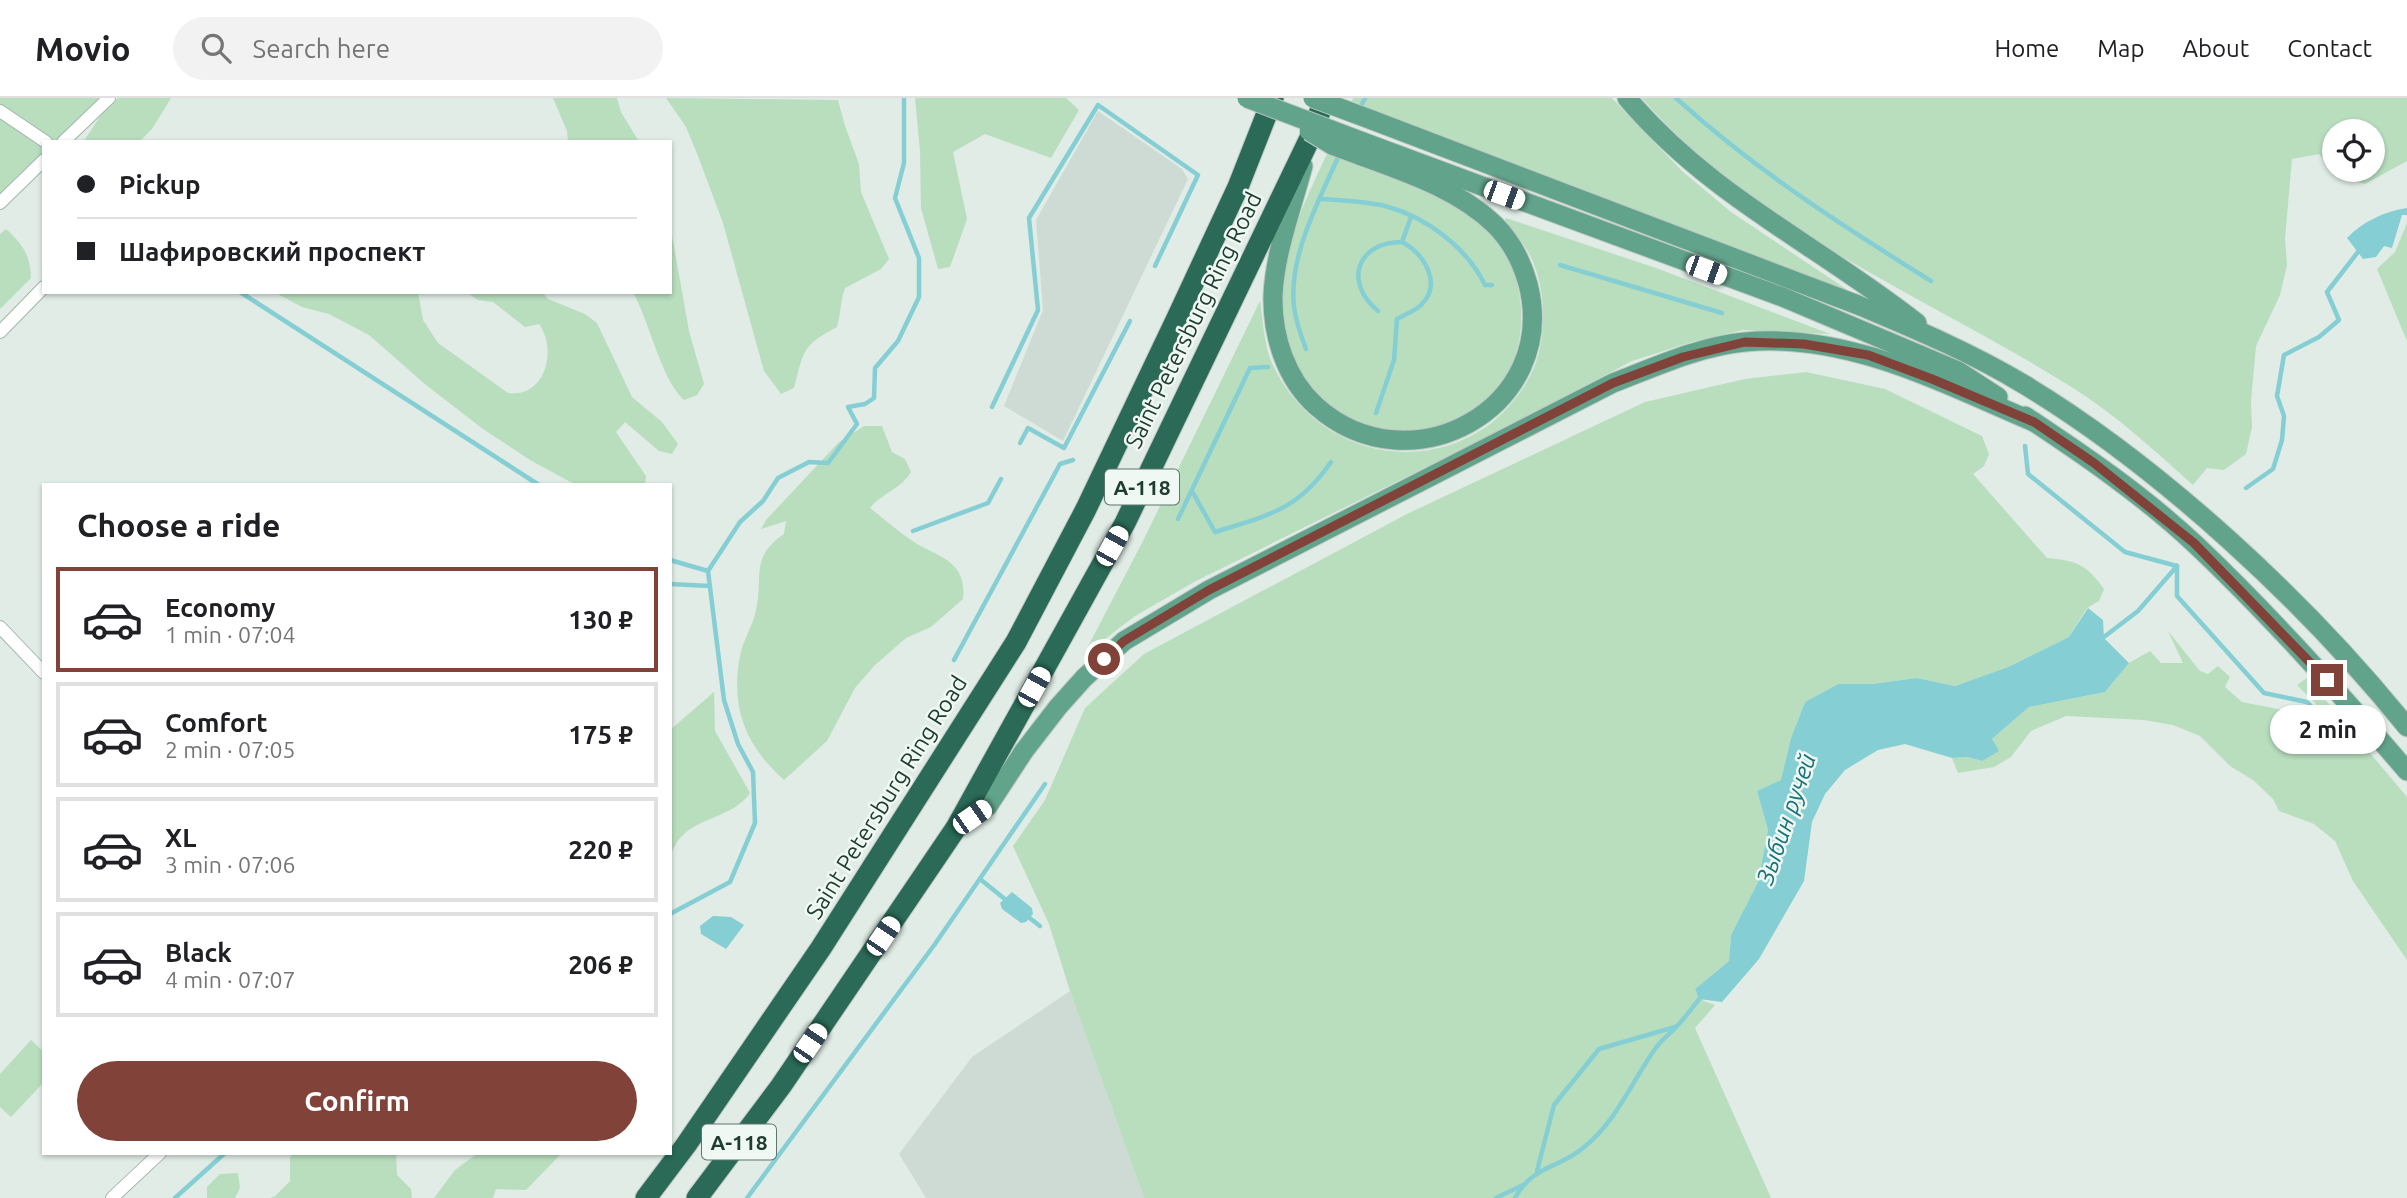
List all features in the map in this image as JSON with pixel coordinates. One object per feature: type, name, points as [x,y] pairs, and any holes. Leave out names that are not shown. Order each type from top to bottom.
[{"type":"highway","name":"Saint Petersburg Ring Road","points":[[697,1198],[780,1086],[956,828],[1125,523],[1310,138],[1325,98]]},
{"type":"highway","name":"Saint Petersburg Ring Road","points":[[646,1198],[687,1145],[821,948],[1016,642],[1086,509],[1238,187],[1274,103]]},
{"type":"main road","points":[[1247,98],[1274,103],[1448,191],[1496,225],[1513,247],[1524,270],[1532,299],[1534,326],[1525,360],[1513,382],[1488,412],[1436,437],[1405,442],[1381,440],[1355,432],[1327,415],[1305,396],[1288,369],[1280,348],[1273,295],[1277,264],[1310,138]]},
{"type":"main road","points":[[1313,98],[1858,305],[1937,338],[2025,385],[2106,440],[2179,498],[2254,565],[2317,627],[2407,727]]},
{"type":"main road","points":[[1627,98],[1690,163],[1782,231],[1864,282],[1937,338]]},
{"type":"main road","points":[[1361,149],[1798,303],[1958,371],[2094,463],[2194,543],[2296,645],[2407,771]]},
{"type":"main road","points":[[956,828],[988,806],[1024,751],[1058,708],[1084,678],[1124,641],[1209,590],[1613,383],[1683,357],[1745,342],[1804,344],[1868,355],[2034,422]]},
{"type":"street","points":[[65,140],[109,98]]},
{"type":"street","points":[[0,111],[43,140]]},
{"type":"street","points":[[0,203],[42,162]]},
{"type":"street","points":[[0,332],[42,289]]},
{"type":"street","points":[[0,627],[42,671]]},
{"type":"street","points":[[112,1198],[158,1155]]},
{"type":"shaded area","points":[[1098,111],[1182,169],[1188,179],[1063,441],[1004,406],[1043,310],[1036,220]]},
{"type":"shaded area","points":[[1070,991],[1144,1198],[926,1198],[899,1154],[972,1057]]},
{"type":"green space","points":[[0,98],[102,98],[59,140],[42,140],[42,157],[0,197]]},
{"type":"green space","points":[[118,98],[171,98],[152,129],[141,140],[84,140],[104,111]]},
{"type":"green space","points":[[553,98],[617,98],[621,112],[638,140],[568,140],[567,131]]},
{"type":"green space","points":[[666,98],[838,100],[859,164],[861,192],[889,259],[881,269],[845,288],[837,327],[810,345],[803,357],[794,388],[781,394],[764,371],[723,223],[698,156],[686,127]]},
{"type":"green space","points":[[915,98],[1066,98],[1079,110],[1051,158],[985,134],[953,152],[967,219],[950,267],[938,269],[921,208],[920,151]]},
{"type":"green space","points":[[1353,98],[1612,98],[1682,171],[1731,212],[1861,299],[1378,116],[1378,112],[1352,101]]},
{"type":"green space","points":[[1642,98],[2407,98],[2407,161],[2385,173],[2385,119],[2322,119],[2322,157],[2319,154],[2292,159],[2285,238],[2287,265],[2280,295],[2256,346],[2251,401],[2252,427],[2246,454],[2224,470],[2207,468],[2193,485],[2135,434],[2073,388],[1846,259],[1737,187],[1688,145]]},
{"type":"green space","points":[[1327,154],[1397,176],[1429,190],[1486,224],[1506,252],[1514,270],[1520,299],[1517,351],[1495,390],[1461,417],[1419,430],[1375,428],[1335,410],[1303,377],[1285,326],[1283,275],[1296,224]]},
{"type":"green space","points":[[1506,218],[1656,268],[1830,334],[1743,330],[1692,342],[1632,361],[1503,429],[1194,582],[1135,616],[1083,656],[1143,541],[1260,301],[1269,356],[1289,392],[1310,415],[1336,433],[1364,446],[1394,451],[1425,451],[1456,443],[1486,427],[1508,407],[1527,382],[1535,365],[1542,337],[1543,305],[1532,260],[1525,247],[1504,223]]},
{"type":"green space","points":[[2407,223],[2407,341],[2377,269],[2395,252]]},
{"type":"green space","points":[[6,229],[24,251],[31,278],[0,309],[0,234]]},
{"type":"green space","points":[[672,235],[689,331],[704,384],[697,395],[684,400],[676,391],[662,365],[634,294],[672,294]]},
{"type":"green space","points":[[278,294],[418,294],[423,320],[438,343],[508,393],[521,393],[539,380],[544,370],[547,359],[545,335],[539,324],[525,327],[493,302],[478,300],[469,294],[544,294],[548,299],[585,314],[597,323],[632,397],[662,422],[678,444],[672,454],[659,451],[625,422],[616,432],[646,476],[645,483],[572,483],[530,460],[483,429],[426,385],[369,335],[329,314],[302,307]]},
{"type":"green space","points":[[1806,372],[1885,389],[1982,436],[1989,454],[1984,466],[1973,474],[2047,558],[2080,565],[2092,574],[2104,589],[2099,601],[2087,608],[2069,637],[2008,667],[1955,686],[1917,678],[1872,684],[1838,684],[1805,702],[1791,738],[1781,781],[1757,791],[1768,830],[1758,882],[1731,935],[1729,961],[1695,989],[1699,999],[1715,1005],[1695,1028],[1771,1198],[1144,1198],[1070,991],[1049,924],[1013,846],[1045,800],[1085,708],[1144,654],[1407,514],[1645,402],[1745,379]]},
{"type":"green space","points":[[864,426],[882,426],[892,452],[905,459],[911,472],[902,483],[870,508],[914,542],[950,562],[961,576],[963,599],[931,627],[906,638],[875,665],[855,688],[827,741],[784,780],[751,740],[744,725],[737,693],[740,656],[756,610],[762,560],[766,551],[784,534],[786,521],[761,529],[766,520],[839,442]]},
{"type":"green space","points":[[2168,631],[2200,671],[2208,674],[2218,666],[2230,677],[2225,687],[2242,702],[2308,715],[2325,729],[2332,720],[2297,685],[2307,678],[2407,797],[2407,960],[2353,881],[2335,841],[2314,824],[2279,811],[2273,799],[2253,780],[2230,766],[2200,736],[2173,725],[2144,720],[2066,716],[2031,731],[2011,757],[1994,767],[1958,773],[1952,758],[1966,757],[1982,761],[1992,739],[2029,707],[2105,692],[2129,663],[2150,651],[2161,663],[2183,663]]},
{"type":"green space","points":[[714,692],[715,731],[750,793],[726,812],[689,830],[679,839],[672,852],[672,728]]},
{"type":"green space","points":[[31,1040],[42,1050],[42,1084],[11,1117],[0,1107],[0,1074]]},
{"type":"green space","points":[[396,1155],[397,1175],[411,1189],[412,1198],[270,1198],[290,1181],[290,1157]]},
{"type":"green space","points":[[475,1155],[560,1155],[526,1190],[496,1189],[493,1198],[434,1198],[455,1170]]},
{"type":"green space","points":[[238,1173],[240,1188],[235,1198],[207,1198],[207,1187],[220,1174]]},
{"type":"water","points":[[2407,208],[2407,215],[2402,215],[2392,248],[2384,246],[2376,257],[2363,259],[2347,238],[2374,218]]},
{"type":"water","points":[[2088,608],[2103,620],[2104,638],[2129,663],[2105,692],[2029,707],[1992,739],[1999,751],[1982,761],[1967,757],[1952,758],[1905,744],[1878,750],[1845,770],[1825,794],[1812,822],[1804,881],[1759,959],[1722,1002],[1699,999],[1695,989],[1729,961],[1731,935],[1758,882],[1768,830],[1757,791],[1781,780],[1791,738],[1805,702],[1838,684],[1872,684],[1917,678],[1955,686],[2008,667],[2069,637]]},
{"type":"water","points":[[1012,892],[1032,908],[1033,914],[1026,922],[1021,923],[1002,909],[1000,903]]},
{"type":"water","points":[[713,916],[731,917],[744,925],[726,949],[701,934],[700,926]]},
{"type":"waterway","points":[[672,913],[730,882],[755,823],[753,772],[738,744],[724,700],[708,571],[740,522],[763,501],[778,478],[809,462],[828,463],[857,424],[848,407],[865,404],[874,398],[875,368],[898,341],[919,297],[919,258],[895,198],[904,163],[904,98]]},
{"type":"waterway","points":[[1359,110],[1365,98]]},
{"type":"waterway","points":[[1676,98],[1767,172],[1931,281]]},
{"type":"waterway","points":[[992,407],[1038,310],[1029,218],[1098,105],[1198,175],[1155,266]]},
{"type":"waterway","points":[[1306,349],[1294,307],[1296,268],[1307,228],[1340,153]]},
{"type":"waterway","points":[[1320,199],[1377,204],[1416,218],[1457,247],[1485,285],[1492,285]]},
{"type":"waterway","points":[[1378,311],[1367,300],[1361,288],[1358,276],[1360,266],[1365,256],[1374,249],[1402,242],[1411,217]]},
{"type":"waterway","points":[[1376,413],[1394,360],[1397,319],[1421,305],[1430,288],[1428,270],[1423,261],[1402,242]]},
{"type":"waterway","name":"Зыбин ручей","points":[[2246,488],[2273,469],[2282,440],[2284,416],[2277,396],[2284,355],[2319,337],[2339,320],[2327,292],[2361,248]]},
{"type":"waterway","points":[[1560,265],[1722,313]]},
{"type":"waterway","points":[[243,294],[536,483]]},
{"type":"waterway","points":[[1020,443],[1028,428],[1064,448],[1130,321]]},
{"type":"waterway","points":[[1178,519],[1250,368],[1268,367]]},
{"type":"waterway","points":[[2025,446],[2028,474],[2125,552],[2177,566]]},
{"type":"waterway","points":[[954,660],[1060,464],[1073,460]]},
{"type":"waterway","points":[[1192,491],[1215,532],[1281,509],[1307,491],[1331,462]]},
{"type":"waterway","points":[[913,531],[988,503],[1001,479]]},
{"type":"waterway","points":[[672,561],[708,571]]},
{"type":"waterway","name":"Зыбин ручей","points":[[2100,640],[2138,611],[2177,566]]},
{"type":"waterway","points":[[2177,567],[2177,596],[2264,693],[2307,702],[2325,720]]},
{"type":"waterway","points":[[672,584],[710,586]]},
{"type":"waterway","points":[[747,1198],[935,944],[1045,784]]},
{"type":"waterway","points":[[980,879],[1006,900]]},
{"type":"waterway","points":[[1027,916],[1040,926]]},
{"type":"waterway","name":"Зыбин ручей","points":[[1515,1198],[1530,1179],[1574,1155],[1595,1138],[1614,1114],[1657,1046],[1701,997]]},
{"type":"waterway","points":[[1537,1171],[1554,1105],[1599,1049],[1675,1027]]},
{"type":"waterway","points":[[175,1198],[223,1155]]},
{"type":"waterway","points":[[1496,1198],[1523,1185]]},
{"type":"route","points":[[1104,659],[1124,641],[1209,590],[1613,383],[1683,357],[1745,342],[1804,344],[1868,355],[2034,422],[2094,463],[2194,543],[2296,645],[2327,680]]}]
